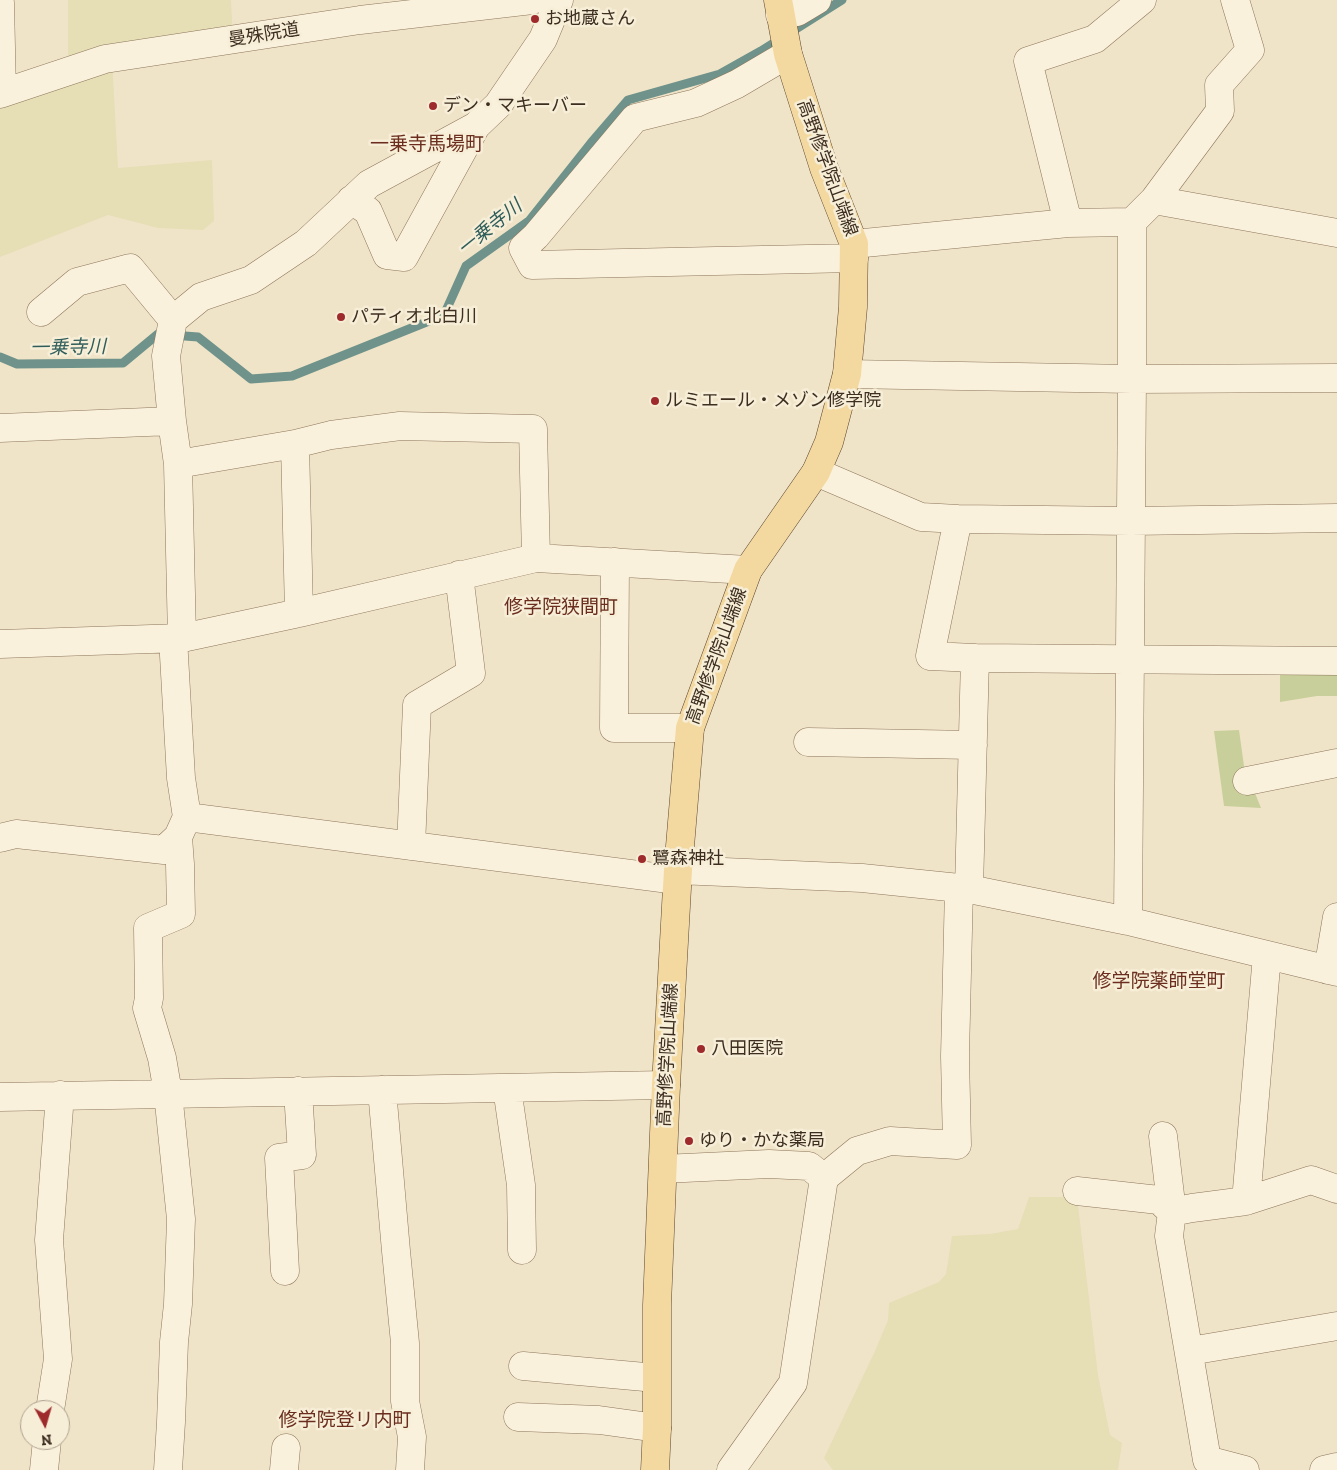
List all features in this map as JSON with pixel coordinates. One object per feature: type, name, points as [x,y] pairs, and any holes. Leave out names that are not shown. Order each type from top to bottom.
[{"type":"main road","name":"高野修学院山端線","points":[[655,1470],[657,1305],[666,1085],[677,875],[690,728],[748,570],[816,472],[829,442],[848,374],[853,307],[854,251],[824,168],[783,27]]},
{"type":"street","name":"曼殊院道","points":[[1,93],[105,59],[360,20],[532,0]]},
{"type":"street","points":[[168,1470],[181,1219],[168,1093],[162,1058],[147,1008],[149,998],[148,928],[181,914],[180,864],[183,827],[177,638],[178,464],[166,356],[173,320],[201,297],[251,280],[306,243],[369,184],[476,126],[498,105],[543,38],[559,0]]},
{"type":"street","points":[[817,0],[797,12],[737,84],[696,103],[635,118],[536,236],[523,248],[532,265],[854,251],[1068,223],[1132,222],[1154,200],[1220,111],[1219,85],[1250,50],[1236,0]]},
{"type":"street","points":[[1068,223],[1028,61],[1095,39],[1142,0]]},
{"type":"street","points":[[0,3],[1,93]]},
{"type":"street","points":[[351,200],[368,211],[387,254],[404,257],[476,126]]},
{"type":"street","points":[[1154,200],[1337,233]]},
{"type":"street","points":[[1128,921],[1132,222]]},
{"type":"street","points":[[41,312],[77,282],[130,268],[173,320]]},
{"type":"street","points":[[848,374],[1132,379],[1337,378]]},
{"type":"street","points":[[0,428],[172,421]]},
{"type":"street","points":[[178,464],[331,436],[400,426],[533,429],[536,558]]},
{"type":"street","points":[[295,444],[298,613]]},
{"type":"street","points":[[816,472],[921,517],[958,520],[1131,521],[1337,518]]},
{"type":"street","points":[[958,520],[930,656],[1337,661]]},
{"type":"street","points":[[0,644],[177,638],[298,613],[536,558],[748,570]]},
{"type":"street","points":[[615,562],[614,728],[690,728]]},
{"type":"street","points":[[411,846],[417,705],[471,673],[459,575]]},
{"type":"street","points":[[731,1470],[793,1383],[824,1178],[857,1151],[890,1141],[957,1146],[955,1056],[973,745],[975,658]]},
{"type":"street","points":[[808,742],[973,745]]},
{"type":"street","points":[[1247,781],[1337,763]]},
{"type":"street","points":[[183,827],[411,846],[677,875],[862,878],[964,888],[1128,921],[1332,971],[1337,917]]},
{"type":"street","points":[[0,838],[16,834],[164,850],[183,827]]},
{"type":"street","points":[[1246,1201],[1267,955]]},
{"type":"street","points":[[0,1097],[666,1085]]},
{"type":"street","points":[[506,1088],[521,1186],[522,1250]]},
{"type":"street","points":[[382,1090],[405,1343],[405,1401],[412,1437],[410,1470]]},
{"type":"street","points":[[285,1270],[279,1158],[302,1155],[298,1091]]},
{"type":"street","points":[[52,1400],[58,1358],[49,1240],[60,1095]]},
{"type":"street","points":[[1164,1136],[1172,1212],[1169,1236],[1190,1350],[1207,1460],[1245,1470]]},
{"type":"street","points":[[663,1169],[770,1164],[809,1166],[824,1178]]},
{"type":"street","points":[[1172,1212],[1246,1201],[1311,1180],[1337,1189]]},
{"type":"street","points":[[1076,1191],[1159,1200],[1172,1212]]},
{"type":"street","points":[[1190,1350],[1337,1326]]},
{"type":"street","points":[[523,1366],[656,1378]]},
{"type":"street","points":[[518,1417],[599,1420],[657,1428]]},
{"type":"street","points":[[44,1470],[46,1450]]},
{"type":"street","points":[[1324,1470],[1337,1467]]},
{"type":"shaded area","points":[[68,0],[231,0],[233,40],[112,58],[118,168],[212,160],[214,221],[203,230],[158,228],[108,215],[0,257],[0,93],[68,71]]},
{"type":"shaded area","points":[[1029,1197],[1077,1197],[1098,1375],[1110,1435],[1122,1443],[1118,1470],[833,1470],[824,1458],[888,1320],[889,1303],[939,1282],[946,1274],[952,1236],[990,1234],[1018,1229]]},
{"type":"green space","points":[[1280,671],[1337,671],[1337,696],[1317,696],[1280,702]]},
{"type":"green space","points":[[1239,730],[1244,766],[1261,808],[1224,806],[1214,731]]},
{"type":"waterway","name":"一乗寺川","points":[[0,357],[17,364],[123,363],[158,334],[198,337],[251,379],[292,376],[444,315],[466,266],[529,221],[628,100],[720,74],[761,51],[842,0]]},
{"type":"place","name":"お地蔵さん","points":[[535,19]]},
{"type":"place","name":"デン・マキーバー","points":[[433,106]]},
{"type":"place","name":"パティオ北白川","points":[[341,317]]},
{"type":"place","name":"ルミエール・メゾン修学院","points":[[655,401]]},
{"type":"place","name":"鷺森神社","points":[[642,859]]},
{"type":"place","name":"八田医院","points":[[701,1049]]},
{"type":"place","name":"ゆり・かな薬局","points":[[689,1141]]},
{"type":"district","name":"一乗寺馬場町","points":[[427,145]]},
{"type":"district","name":"修学院狭間町","points":[[561,608]]},
{"type":"district","name":"修学院薬師堂町","points":[[1159,982]]},
{"type":"district","name":"修学院登リ内町","points":[[345,1421]]}]
